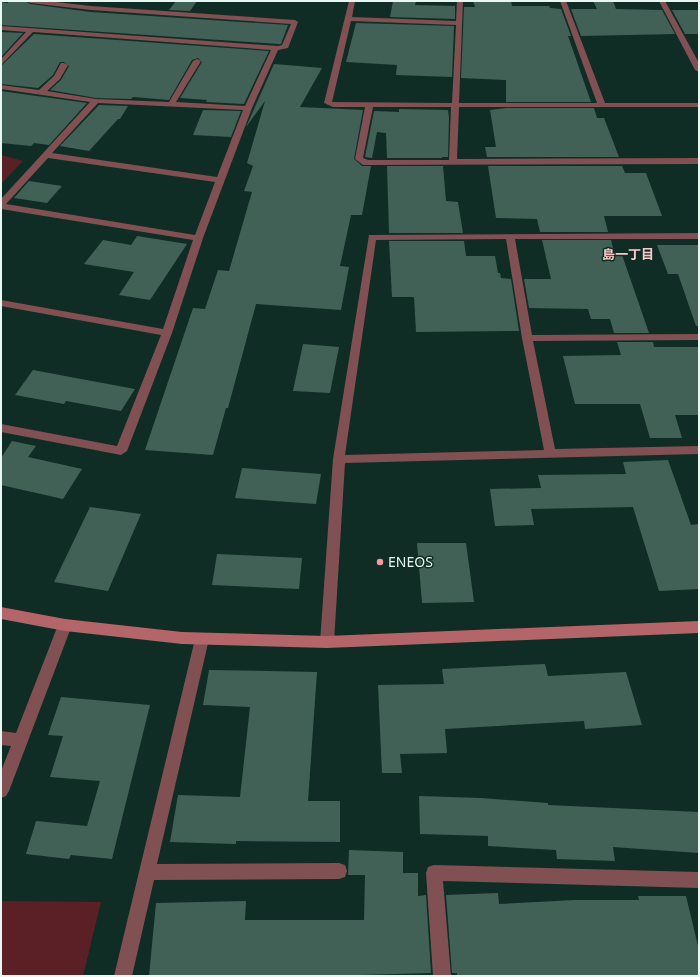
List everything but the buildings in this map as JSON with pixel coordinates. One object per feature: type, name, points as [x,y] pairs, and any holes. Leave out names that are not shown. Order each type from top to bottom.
[{"type":"street","points":[[1,428],[121,451],[167,333],[198,238],[248,108],[275,49],[285,46],[295,22],[94,4],[30,1]]},
{"type":"street","points":[[352,1],[328,103],[333,105],[346,107],[699,105]]},
{"type":"street","points":[[453,162],[460,1]]},
{"type":"street","points":[[563,1],[602,106]]},
{"type":"street","points":[[662,1],[699,70]]},
{"type":"street","points":[[348,19],[459,23]]},
{"type":"street","points":[[1,28],[279,48]]},
{"type":"street","points":[[1,63],[31,31]]},
{"type":"street","points":[[171,104],[197,61]]},
{"type":"street","points":[[41,93],[57,77],[64,65]]},
{"type":"street","points":[[1,87],[96,101],[248,108]]},
{"type":"street","points":[[1,205],[96,101]]},
{"type":"street","points":[[369,107],[360,159],[366,163],[699,161]]},
{"type":"street","points":[[46,155],[221,180]]},
{"type":"street","points":[[1,205],[198,238]]},
{"type":"street","points":[[510,236],[527,338],[550,453]]},
{"type":"street","points":[[327,642],[339,459],[372,237],[699,236]]},
{"type":"street","points":[[1,304],[167,333]]},
{"type":"street","points":[[527,338],[699,337]]},
{"type":"street","points":[[339,459],[699,450]]},
{"type":"street","points":[[1,614],[65,624],[202,638],[327,642],[699,627]]},
{"type":"street","points":[[1,791],[65,624]]},
{"type":"street","points":[[122,976],[202,638]]},
{"type":"street","points":[[1,738],[21,740]]},
{"type":"street","points":[[147,872],[339,871]]},
{"type":"street","points":[[442,976],[434,873],[699,880]]},
{"type":"shaded area","points":[[1,155],[23,161],[1,184]]},
{"type":"shaded area","points":[[1,901],[101,902],[83,976],[1,976]]},
{"type":"place","name":"ENEOS","points":[[380,562]]},
{"type":"district","name":"島一丁目","points":[[628,254]]}]
